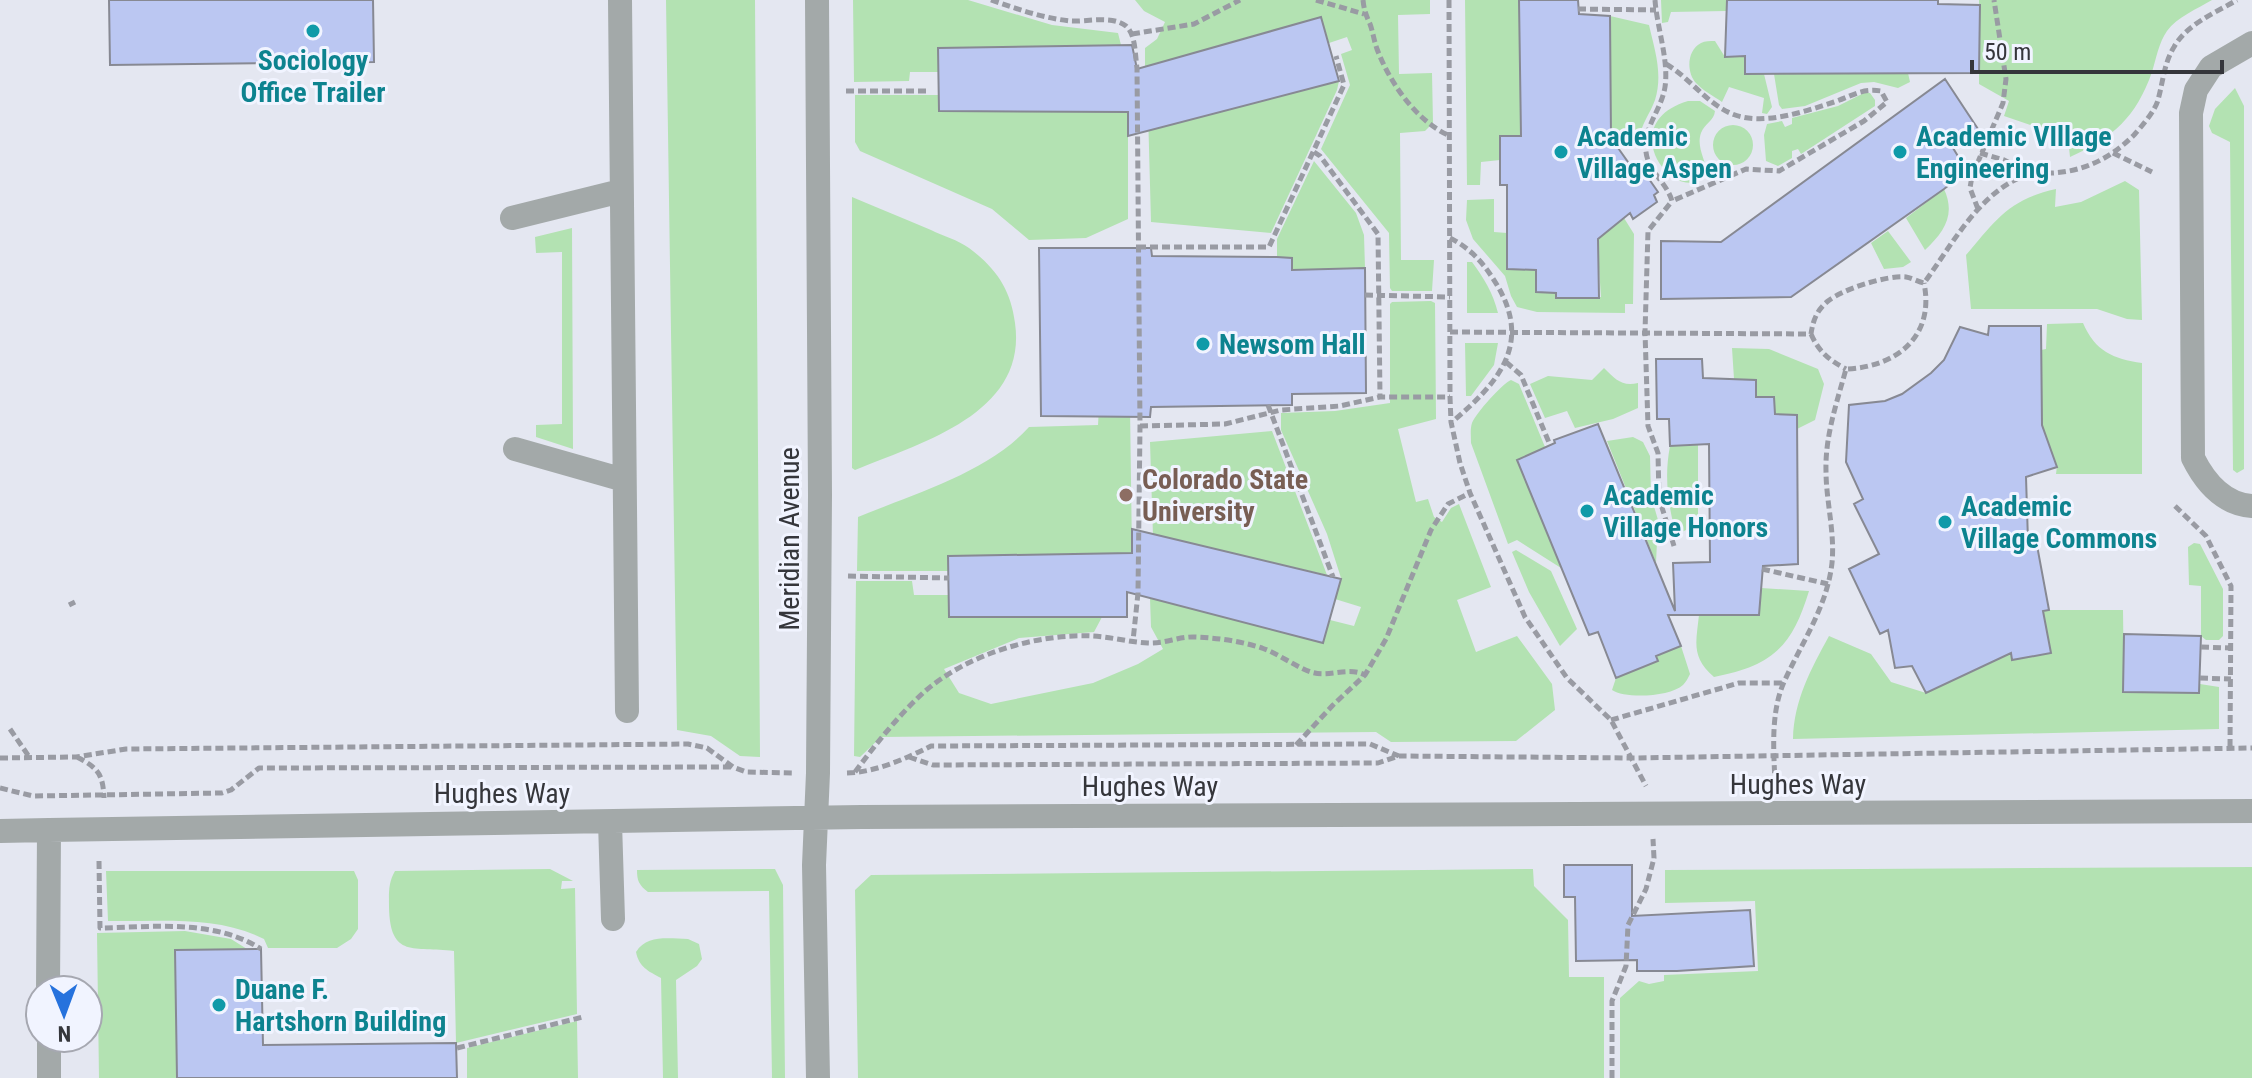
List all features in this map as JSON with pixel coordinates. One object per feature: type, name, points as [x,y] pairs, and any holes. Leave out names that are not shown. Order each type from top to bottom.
[{"type":"street","points":[[620,0],[627,711]]},
{"type":"street","name":"Meridian Avenue","points":[[817,0],[820,495],[816,818],[818,1078]]},
{"type":"street","points":[[2252,43],[2211,67],[2196,90],[2191,113],[2190,173],[2193,458],[2203,477],[2228,500],[2252,506]]},
{"type":"street","points":[[512,218],[621,191]]},
{"type":"street","points":[[515,449],[624,480]]},
{"type":"street","name":"Hughes Way","points":[[0,831],[816,818],[2252,811]]},
{"type":"street","points":[[610,822],[613,919]]},
{"type":"street","points":[[48,974],[49,830]]},
{"type":"street","points":[[49,1054],[49,1078]]},
{"type":"path","points":[[991,0],[1031,14],[1058,19],[1108,20],[1124,24],[1132,34],[1137,68],[1140,426],[1138,593],[1133,641]]},
{"type":"path","points":[[1132,34],[1194,24],[1240,0]]},
{"type":"path","points":[[1316,0],[1364,14]]},
{"type":"path","points":[[1363,0],[1364,14],[1384,65],[1396,85],[1425,122],[1450,136]]},
{"type":"path","points":[[1449,0],[1450,397],[1451,422],[1460,463],[1470,493],[1525,617],[1542,646],[1567,678],[1611,720],[1650,794]]},
{"type":"path","points":[[1655,0],[1665,63],[1665,86],[1659,107],[1646,130],[1646,154],[1672,201]]},
{"type":"path","points":[[1978,209],[1970,188],[1980,153],[2003,103],[2006,79],[1994,0]]},
{"type":"path","points":[[1924,283],[1905,277],[1882,279],[1829,300],[1813,318],[1811,334],[1817,347],[1829,360],[1846,369],[1877,365],[1907,347],[1924,324],[1928,302],[1924,283],[1978,209],[2003,188],[2030,173],[2075,170],[2093,165],[2113,153],[2136,133],[2157,103],[2164,70],[2174,45],[2191,27],[2227,3],[2237,0]]},
{"type":"path","points":[[1578,9],[1656,10]]},
{"type":"path","points":[[1138,247],[1269,247],[1344,85],[1336,56]]},
{"type":"path","points":[[1665,63],[1680,72],[1700,95],[1731,114],[1756,119],[1793,114],[1865,89],[1881,91],[1887,102],[1864,121],[1779,171],[1746,169],[1672,201],[1648,231],[1645,332],[1648,426],[1658,453],[1659,498],[1674,546]]},
{"type":"path","points":[[846,91],[929,91]]},
{"type":"path","points":[[1314,152],[1378,234],[1380,397]]},
{"type":"path","points":[[1980,153],[2004,160],[2030,173]]},
{"type":"path","points":[[2113,153],[2152,172]]},
{"type":"path","points":[[1450,238],[1461,243],[1484,263],[1507,301],[1513,333],[1506,362],[1485,394],[1451,422]]},
{"type":"path","points":[[1365,295],[1450,297]]},
{"type":"path","points":[[1450,332],[1811,334]]},
{"type":"path","points":[[1506,362],[1521,375],[1550,445]]},
{"type":"path","points":[[1776,814],[1776,711],[1784,683],[1804,646],[1828,584],[1833,541],[1826,472],[1827,440],[1846,369]]},
{"type":"path","points":[[1140,426],[1225,424],[1269,408],[1340,406],[1380,397],[1450,397]]},
{"type":"path","points":[[1269,408],[1333,577]]},
{"type":"path","points":[[1296,745],[1365,675],[1386,639],[1431,530],[1448,504],[1470,493]]},
{"type":"path","points":[[2175,506],[2206,536],[2231,586],[2230,749]]},
{"type":"path","points":[[1762,569],[1828,584]]},
{"type":"path","points":[[847,576],[949,578]]},
{"type":"path","points":[[855,773],[891,726],[925,691],[962,667],[1007,649],[1046,640],[1092,636],[1150,644],[1190,637],[1226,639],[1263,649],[1312,673],[1326,675],[1353,671],[1365,675]]},
{"type":"path","points":[[2201,647],[2230,648]]},
{"type":"path","points":[[2200,678],[2231,679]]},
{"type":"path","points":[[1611,720],[1739,683],[1784,683]]},
{"type":"path","points":[[10,729],[30,758]]},
{"type":"path","points":[[0,758],[76,757],[126,749],[688,744],[707,748],[733,767],[746,772],[783,774]]},
{"type":"path","points":[[843,773],[855,773],[909,757],[931,746],[1370,744],[1399,756]]},
{"type":"path","points":[[909,757],[933,765],[1378,763],[1399,756],[1633,758],[2252,748]]},
{"type":"path","points":[[76,757],[92,765],[102,777],[104,798]]},
{"type":"path","points":[[0,788],[33,796],[104,798],[222,793],[231,790],[259,768],[733,767]]},
{"type":"path","points":[[1612,1078],[1612,1001],[1626,966],[1628,925],[1646,889],[1654,858]]},
{"type":"path","points":[[99,861],[100,928],[188,927],[220,930],[247,939],[261,949]]},
{"type":"path","points":[[457,1048],[583,1017]]},
{"type":"green space","points":[[666,0],[755,0],[760,757],[740,756],[711,736],[677,730]]},
{"type":"green space","points":[[853,0],[968,0],[1052,25],[1118,33],[1121,45],[939,48],[938,72],[910,72],[909,81],[854,82]]},
{"type":"green space","points":[[1135,0],[1430,0],[1430,14],[1398,15],[1399,74],[1432,73],[1433,123],[1425,131],[1400,133],[1401,260],[1434,260],[1432,291],[1392,291],[1389,233],[1321,149],[1350,85],[1341,54],[1352,50],[1347,37],[1329,43],[1321,17],[1145,67],[1145,48],[1157,39],[1165,22],[1144,11]]},
{"type":"green space","points":[[1465,0],[1519,0],[1521,136],[1500,136],[1500,160],[1481,162],[1480,185],[1467,185]]},
{"type":"green space","points":[[1661,0],[1727,0],[1726,11],[1671,12],[1668,22],[1662,23]]},
{"type":"green space","points":[[1979,0],[2212,0],[2182,17],[2167,31],[2146,88],[2122,124],[2099,142],[2070,157],[2067,129],[2042,129],[2004,116],[2009,101],[1979,84]]},
{"type":"green space","points":[[1610,16],[1649,25],[1654,44],[1657,90],[1639,140],[1611,138]]},
{"type":"green space","points":[[1715,41],[1725,57],[1745,56],[1745,74],[1764,74],[1772,107],[1767,114],[1762,113],[1764,98],[1729,87],[1722,102],[1696,83],[1689,67],[1693,51],[1701,43]]},
{"type":"green space","points":[[1908,73],[1910,82],[1898,88],[1874,82],[1861,83],[1805,106],[1782,109],[1774,74]]},
{"type":"green space","points":[[1339,81],[1271,233],[1151,222],[1148,111]]},
{"type":"green space","points":[[2235,88],[2244,106],[2244,469],[2237,473],[2233,470],[2230,142],[2212,133],[2209,126],[2215,109]]},
{"type":"green space","points":[[1870,93],[1875,106],[1801,154],[1798,149],[1792,151],[1792,158],[1778,166],[1766,161],[1764,135],[1767,124],[1782,121],[1785,127],[1792,124],[1792,118],[1838,106]]},
{"type":"green space","points":[[855,95],[938,95],[939,111],[1128,112],[1128,219],[1086,238],[1029,240],[992,209],[860,151],[855,142]]},
{"type":"green space","points":[[1688,101],[1700,101],[1715,111],[1700,138],[1707,174],[1694,182],[1681,181],[1668,173],[1657,160],[1652,144],[1654,127],[1665,112]]},
{"type":"green space","points":[[1733,125],[1747,131],[1753,145],[1747,159],[1733,165],[1719,159],[1713,145],[1719,131]]},
{"type":"green space","points":[[1314,161],[1356,213],[1364,235],[1365,268],[1292,270],[1277,257],[1277,239]]},
{"type":"green space","points":[[2125,181],[2139,190],[2142,320],[2127,319],[2097,309],[1971,309],[1966,255],[2004,213],[2040,193],[2056,189],[2055,207],[2081,202]]},
{"type":"green space","points":[[1944,189],[1949,207],[1946,222],[1938,237],[1925,250],[1906,218]]},
{"type":"green space","points":[[852,197],[969,248],[1001,281],[1010,300],[1015,323],[1015,354],[1005,381],[987,402],[938,436],[855,470],[852,468]]},
{"type":"green space","points":[[1494,199],[1494,232],[1507,233],[1507,269],[1536,270],[1537,292],[1556,293],[1557,298],[1601,297],[1598,253],[1595,251],[1596,216],[1624,218],[1634,234],[1633,304],[1625,304],[1625,313],[1537,312],[1517,307],[1505,276],[1473,239],[1466,220],[1467,200]]},
{"type":"green space","points":[[572,228],[573,449],[536,437],[536,425],[562,424],[562,252],[536,253],[535,237]]},
{"type":"green space","points":[[1888,231],[1911,262],[1903,267],[1884,269],[1871,243]]},
{"type":"green space","points":[[1467,262],[1472,262],[1484,280],[1498,313],[1467,313]]},
{"type":"green space","points":[[1435,303],[1436,419],[1398,429],[1416,502],[1428,499],[1434,517],[1442,522],[1451,508],[1459,504],[1491,587],[1457,600],[1476,652],[1517,636],[1552,684],[1555,710],[1516,741],[1391,742],[1376,732],[881,737],[860,757],[854,756],[856,581],[912,581],[914,595],[949,595],[1102,617],[1094,632],[1019,638],[944,669],[959,693],[991,704],[1093,683],[1138,664],[1163,649],[1151,627],[1150,598],[1323,642],[1330,620],[1354,626],[1361,607],[1335,599],[1341,578],[1327,534],[1281,430],[1281,413],[1335,411],[1390,403],[1390,304]]},
{"type":"green space","points":[[2083,323],[2093,340],[2106,352],[2142,363],[2142,474],[2056,474],[2057,466],[2042,425],[2041,350],[2046,349],[2047,324]]},
{"type":"green space","points":[[1465,343],[1498,343],[1494,365],[1471,396],[1466,396]]},
{"type":"green space","points":[[1732,348],[1769,349],[1818,369],[1824,384],[1815,420],[1797,429],[1797,415],[1775,414],[1774,397],[1756,397],[1734,379]]},
{"type":"green space","points":[[1604,368],[1623,383],[1638,383],[1638,408],[1613,419],[1575,428],[1567,411],[1545,418],[1530,384],[1548,376],[1592,380]]},
{"type":"green space","points":[[1511,380],[1519,384],[1545,447],[1517,461],[1561,568],[1517,540],[1508,544],[1471,443],[1474,418]]},
{"type":"green space","points":[[1130,407],[1132,553],[949,556],[948,571],[857,571],[858,517],[972,469],[1012,443],[1029,427],[1098,425],[1099,408]]},
{"type":"green space","points":[[1272,431],[1327,575],[1153,536],[1150,442]]},
{"type":"green space","points":[[1633,437],[1643,442],[1650,456],[1651,496],[1658,520],[1656,563],[1607,441]]},
{"type":"green space","points":[[1698,445],[1698,524],[1676,535],[1668,490],[1670,446]]},
{"type":"green space","points":[[2194,543],[2200,544],[2223,589],[2223,636],[2219,640],[2206,640],[2201,636],[2201,586],[2189,585],[2188,547]]},
{"type":"green space","points":[[1516,550],[1551,571],[1577,629],[1560,646],[1529,592],[1512,552]]},
{"type":"green space","points":[[1761,588],[1809,591],[1795,627],[1777,651],[1765,660],[1714,677],[1698,656],[1699,615],[1759,615]]},
{"type":"green space","points":[[2123,610],[2124,692],[2199,693],[2200,684],[2219,687],[2219,729],[1793,739],[1800,698],[1829,636],[1871,654],[1891,682],[1926,693],[1993,662],[2010,649],[2013,660],[2051,653],[2040,612]]},
{"type":"green space","points":[[1681,646],[1690,674],[1677,689],[1637,696],[1612,690],[1616,678],[1658,661],[1656,656]]},
{"type":"green space","points":[[2252,867],[2252,1078],[1620,1078],[1620,998],[1639,981],[1649,984],[1664,981],[1664,975],[1758,971],[1755,901],[1665,903],[1665,870]]},
{"type":"green space","points":[[550,869],[573,881],[562,881],[561,889],[575,888],[577,1014],[456,1043],[454,951],[416,949],[399,942],[390,924],[390,884],[395,871]]},
{"type":"green space","points":[[775,869],[783,885],[785,1078],[772,1078],[769,891],[648,892],[637,877],[637,870]]},
{"type":"green space","points":[[1533,869],[1534,886],[1568,920],[1569,977],[1604,977],[1604,1078],[858,1078],[855,890],[871,875]]},
{"type":"green space","points":[[106,871],[354,871],[358,880],[358,929],[351,939],[337,948],[268,948],[264,939],[227,926],[188,921],[108,921]]},
{"type":"green space","points":[[185,931],[231,939],[247,949],[175,950],[177,1078],[99,1078],[99,1054],[104,1054],[104,974],[98,974],[97,933]]},
{"type":"green space","points":[[688,939],[699,944],[702,959],[676,980],[678,1078],[663,1078],[661,978],[642,965],[636,952],[646,942],[653,940]]},
{"type":"green space","points":[[577,1021],[578,1078],[467,1078],[467,1048]]},
{"type":"building","points":[[109,0],[373,0],[374,62],[110,65]]},
{"type":"building","name":"Academic Village Aspen","points":[[1519,0],[1578,0],[1579,14],[1610,16],[1611,138],[1633,169],[1640,166],[1658,192],[1654,195],[1657,202],[1633,219],[1630,213],[1598,239],[1599,298],[1556,298],[1556,293],[1536,292],[1536,270],[1507,269],[1507,185],[1500,185],[1500,136],[1521,136]]},
{"type":"building","points":[[1727,0],[1938,0],[1938,4],[1980,5],[1979,73],[1745,74],[1745,56],[1725,57]]},
{"type":"building","points":[[1321,17],[1339,81],[1128,136],[1128,112],[939,111],[938,48],[1132,45],[1137,69]]},
{"type":"building","points":[[1945,79],[1978,129],[1953,148],[1967,171],[1944,189],[1791,297],[1661,299],[1661,241],[1721,242]]},
{"type":"building","points":[[1039,248],[1151,248],[1152,256],[1292,258],[1292,270],[1365,268],[1366,393],[1292,394],[1292,405],[1151,407],[1150,417],[1041,416]]},
{"type":"building","name":"Academic Village Commons","points":[[1989,326],[2041,326],[2042,425],[2057,467],[2026,477],[2028,541],[2036,540],[2049,610],[2043,611],[2051,653],[2012,660],[2011,653],[1926,693],[1912,666],[1895,668],[1888,630],[1880,634],[1849,569],[1879,554],[1854,504],[1863,499],[1846,462],[1849,405],[1885,401],[1902,394],[1944,360],[1960,327],[1988,335]]},
{"type":"building","name":"Academic Village Honors","points":[[1656,359],[1702,359],[1703,378],[1756,380],[1756,397],[1774,397],[1775,414],[1797,415],[1798,564],[1763,566],[1759,615],[1668,615],[1681,646],[1656,656],[1658,661],[1616,678],[1598,632],[1589,635],[1517,460],[1555,443],[1554,440],[1598,424],[1675,611],[1673,563],[1710,562],[1709,444],[1670,446],[1669,419],[1657,419]]},
{"type":"building","points":[[1132,529],[1341,579],[1323,643],[1127,592],[1127,617],[949,617],[948,556],[1132,553]]},
{"type":"building","points":[[2124,634],[2201,636],[2199,693],[2123,692]]},
{"type":"building","points":[[1564,865],[1632,865],[1632,916],[1750,910],[1754,966],[1637,971],[1637,960],[1576,961],[1575,897],[1564,897]]},
{"type":"building","name":"Duane F. Hartshorn Building","points":[[261,949],[263,1045],[456,1043],[457,1078],[177,1078],[175,950]]},
{"type":"place","name":"Sociology Office Trailer","points":[[313,31]]},
{"type":"place","name":"Academic Village Aspen","points":[[1561,152]]},
{"type":"place","name":"Academic VIllage Engineering","points":[[1900,152]]},
{"type":"place","name":"Newsom Hall","points":[[1203,344]]},
{"type":"place","name":"Colorado State University","points":[[1126,495]]},
{"type":"place","name":"Academic Village Honors","points":[[1587,511]]},
{"type":"place","name":"Academic Village Commons","points":[[1945,522]]},
{"type":"place","name":"Duane F. Hartshorn Building","points":[[219,1005]]}]
